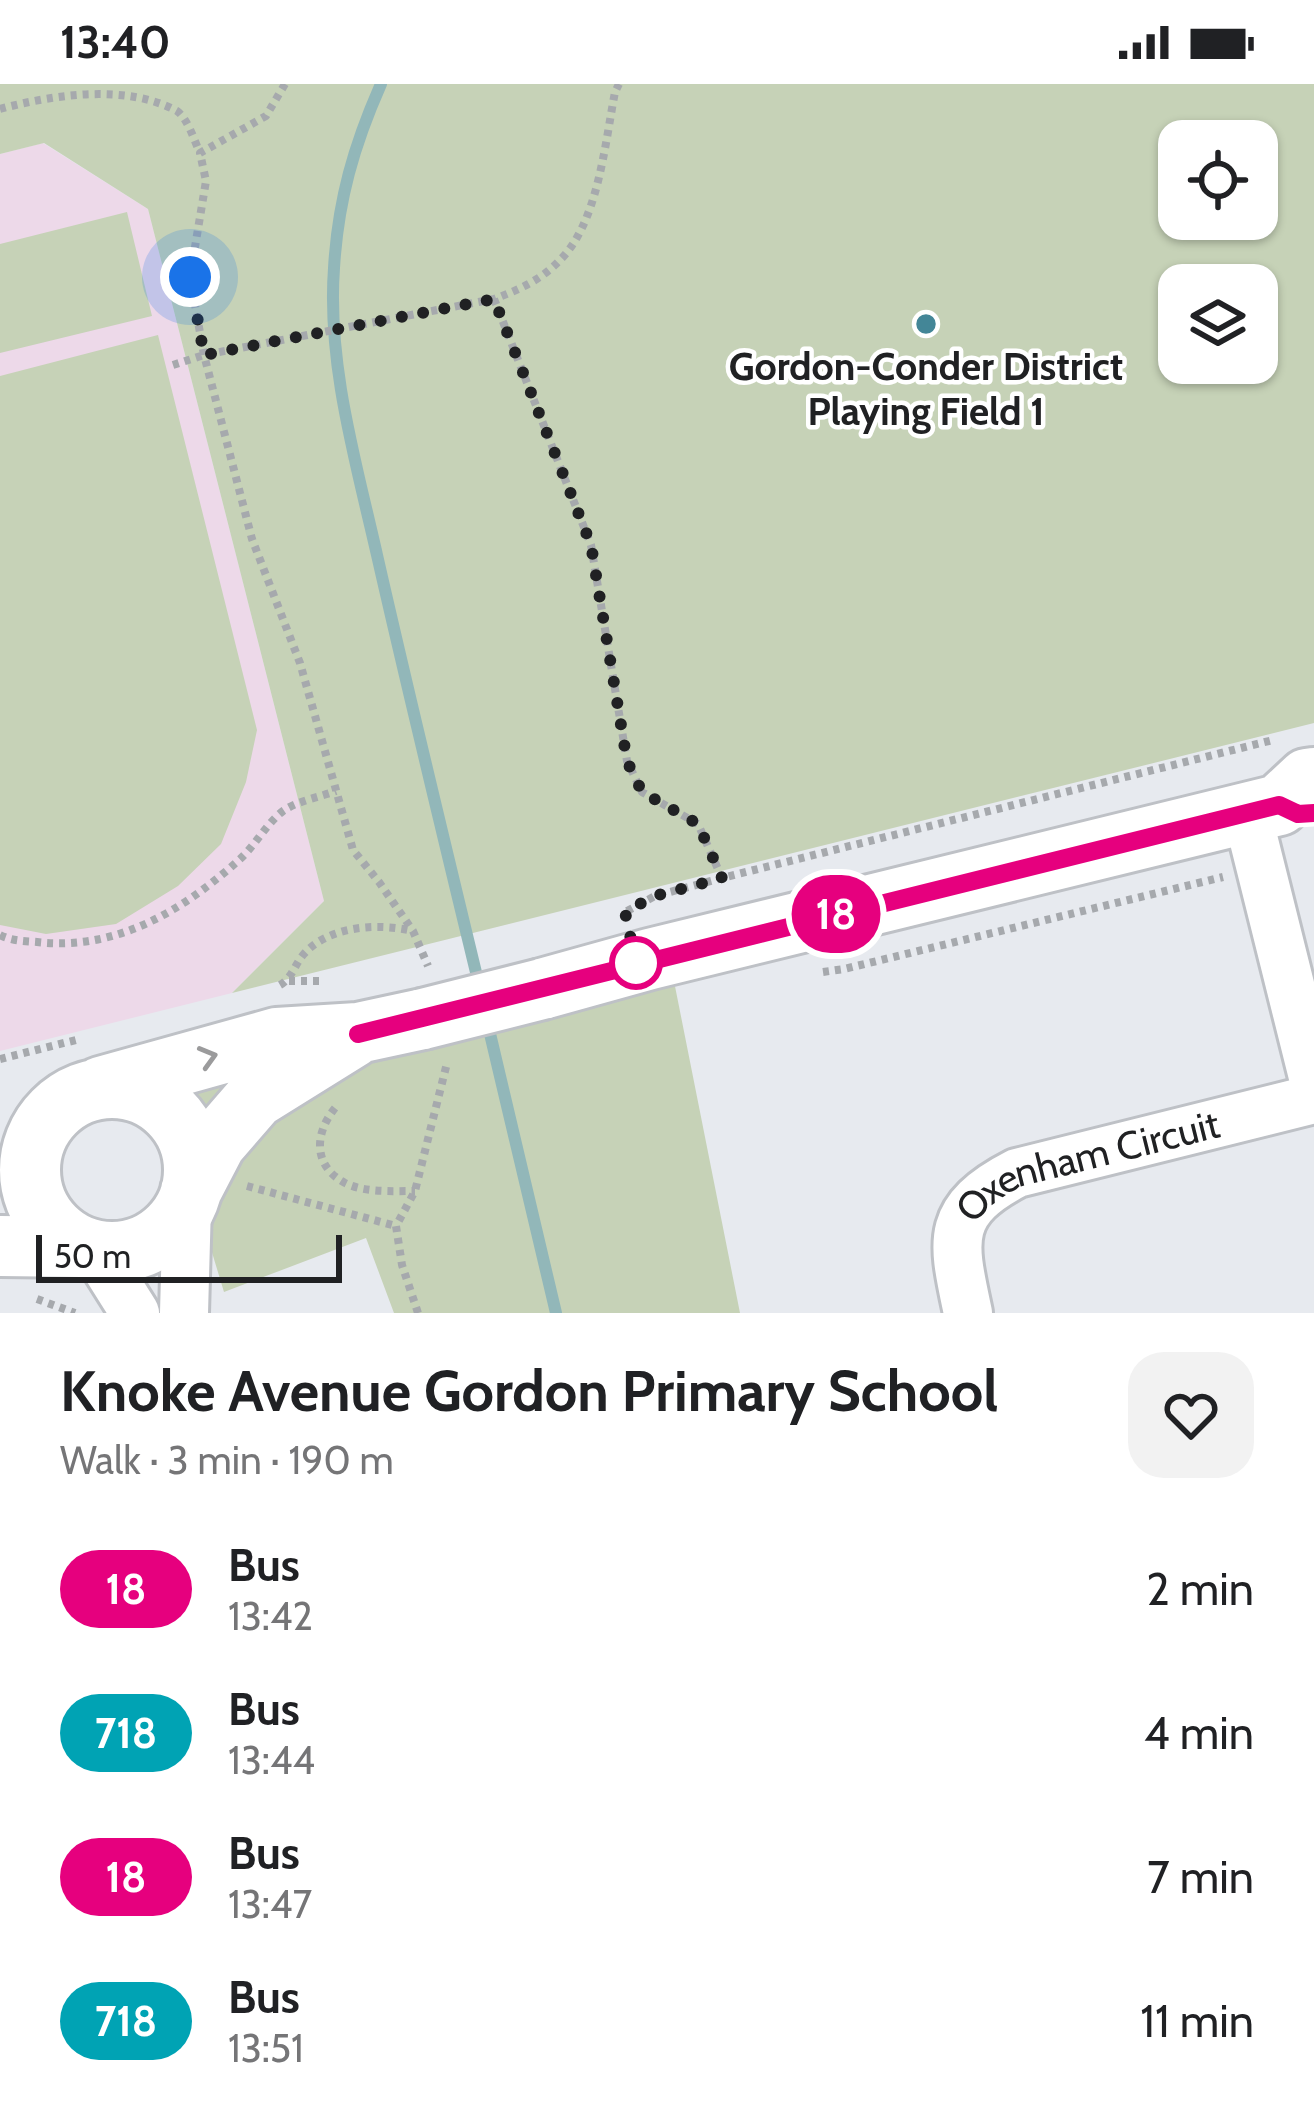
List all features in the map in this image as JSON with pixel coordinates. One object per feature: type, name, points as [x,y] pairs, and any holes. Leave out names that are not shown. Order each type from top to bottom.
[{"type":"street","points":[[135,1313],[88,1249],[58,1232],[40,1211],[30,1185],[30,1157],[19,1150],[53,1111],[73,1097],[277,1037],[358,1034],[542,989],[1286,790],[1314,1081]]},
{"type":"street","points":[[184,1313],[203,1192],[216,1144],[255,1098],[358,1034]]},
{"type":"street","points":[[95,1089],[123,1087],[149,1096],[172,1113],[187,1137],[203,1192]]},
{"type":"street","name":"Oxenham Circuit","points":[[968,1313],[956,1254],[958,1229],[970,1206],[991,1187],[1017,1173],[1314,1099]]},
{"type":"street","points":[[0,1246],[118,1252],[140,1248],[159,1238],[203,1192]]},
{"type":"path","points":[[200,153],[266,116],[285,84]]},
{"type":"path","points":[[173,365],[494,299],[532,282],[564,257],[580,230],[596,190],[620,84]]},
{"type":"path","points":[[0,109],[94,88],[145,94],[181,112],[200,153],[206,181],[190,277],[204,355],[252,538],[300,663],[353,850],[380,882]]},
{"type":"path","points":[[494,299],[591,545],[627,761],[642,792],[698,824],[722,878]]},
{"type":"path","points":[[619,915],[655,896],[722,878],[1286,790]]},
{"type":"path","points":[[0,935],[55,944],[100,941],[151,923],[199,894],[244,856],[284,810],[336,791]]},
{"type":"path","points":[[264,993],[287,981],[315,943],[371,926],[413,931]]},
{"type":"path","points":[[325,1121],[318,1144],[324,1166],[346,1184],[415,1191],[396,1226],[402,1265],[418,1313]]},
{"type":"path","points":[[203,1192],[396,1226]]},
{"type":"shaded area","points":[[43,143],[148,209],[324,901],[232,993],[0,1051],[0,154]]},
{"type":"green space","points":[[0,84],[1314,84],[1314,723],[232,993],[324,901],[148,209],[44,143],[0,154]]},
{"type":"green space","points":[[127,212],[152,316],[0,353],[0,244]]},
{"type":"green space","points":[[158,335],[257,730],[246,782],[221,844],[178,886],[116,924],[46,934],[0,925],[0,376]]},
{"type":"green space","points":[[667,946],[740,1313],[394,1313],[366,1238],[224,1292],[157,1071]]},
{"type":"waterway","points":[[381,84],[355,151],[339,219],[335,340],[352,449],[480,989]]},
{"type":"waterway","points":[[487,1021],[556,1313]]},
{"type":"bus line","name":"18","points":[[358,1034],[1279,805],[1298,814],[1314,813]]},
{"type":"place","name":"Gordon-Conder District Playing Field 1","points":[[926,324]]},
{"type":"route","points":[[190,277],[204,355],[494,299],[591,545],[627,761],[642,792],[698,824],[722,878],[655,896],[625,912],[636,963]]}]
